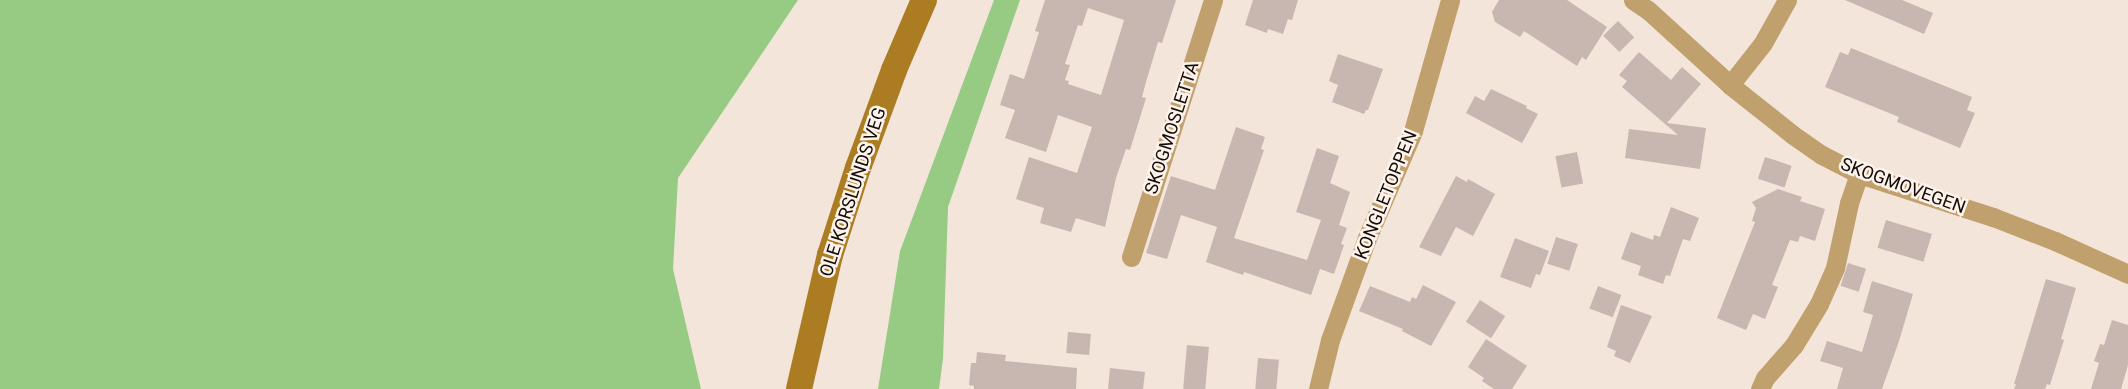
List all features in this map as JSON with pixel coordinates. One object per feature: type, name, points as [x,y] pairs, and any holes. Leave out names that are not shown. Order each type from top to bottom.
[{"type":"street","name":"OLE KORSLUNDS VEG","points":[[799,389],[828,263],[858,168],[894,70],[924,0]]},
{"type":"street","name":"SKOGMOSLETTA","points":[[1131,257],[1213,0]]},
{"type":"street","name":"KONGLETOPPEN","points":[[1318,389],[1330,340],[1367,238],[1413,131],[1450,0]]},
{"type":"street","name":"SKOGMOVEGEN","points":[[1633,0],[1648,10],[1730,85],[1793,135],[1822,155],[1859,174],[2028,231],[2107,263],[2128,274]]},
{"type":"street","points":[[1730,85],[1763,43],[1787,0]]},
{"type":"street","points":[[1760,389],[1765,378],[1794,345],[1819,304],[1835,268],[1849,203],[1859,174]]},
{"type":"green space","points":[[0,0],[798,0],[678,178],[673,269],[701,389],[0,389]]},
{"type":"green space","points":[[994,0],[1020,0],[948,207],[943,359],[939,389],[878,389],[900,251]]},
{"type":"building","points":[[1045,0],[1176,0],[1162,43],[1158,42],[1142,97],[1146,98],[1130,150],[1126,149],[1116,178],[1105,227],[1076,218],[1071,232],[1040,223],[1044,208],[1016,199],[1029,157],[1077,173],[1092,127],[1058,115],[1046,152],[1005,138],[1015,110],[1000,105],[1010,74],[1024,79],[1039,32],[1035,31]],"holes":[[[1088,8],[1124,20],[1101,95],[1068,84],[1069,81],[1065,80],[1070,65],[1065,64],[1078,25],[1082,26]]]},
{"type":"building","points":[[1253,0],[1298,0],[1292,20],[1288,19],[1283,34],[1268,29],[1267,33],[1245,25]]},
{"type":"building","points":[[1499,0],[1567,0],[1607,27],[1586,60],[1582,57],[1577,66],[1524,31],[1520,37],[1495,22],[1492,12]]},
{"type":"building","points":[[1845,0],[1902,0],[1933,13],[1924,34]]},
{"type":"building","points":[[1618,21],[1634,37],[1619,52],[1603,36]]},
{"type":"building","points":[[1851,48],[1972,97],[1967,110],[1975,113],[1960,148],[1897,122],[1899,117],[1825,87],[1840,52],[1848,55]]},
{"type":"building","points":[[1639,52],[1671,80],[1682,67],[1701,84],[1667,123],[1706,128],[1700,169],[1625,158],[1629,129],[1678,135],[1622,87],[1627,81],[1619,75]]},
{"type":"building","points":[[1338,54],[1383,69],[1368,110],[1364,114],[1332,102],[1338,85],[1329,81]]},
{"type":"building","points":[[1491,89],[1527,106],[1526,108],[1538,114],[1522,143],[1466,113],[1475,96],[1484,101]]},
{"type":"building","points":[[1236,127],[1265,137],[1261,149],[1264,150],[1234,238],[1307,260],[1321,220],[1296,212],[1317,148],[1339,156],[1330,183],[1350,192],[1339,225],[1347,228],[1341,244],[1344,245],[1334,274],[1320,269],[1311,295],[1244,272],[1243,275],[1206,262],[1217,227],[1181,215],[1167,259],[1146,253],[1171,176],[1215,190]]},
{"type":"building","points":[[1577,152],[1583,183],[1562,188],[1555,156]]},
{"type":"building","points":[[1765,157],[1792,166],[1785,188],[1758,179]]},
{"type":"building","points":[[1456,176],[1467,182],[1468,179],[1495,194],[1473,236],[1456,227],[1441,256],[1419,247]]},
{"type":"building","points":[[1778,189],[1802,197],[1800,201],[1825,209],[1815,241],[1800,236],[1798,242],[1790,240],[1772,285],[1778,287],[1765,319],[1753,314],[1746,330],[1717,318],[1755,222],[1752,221],[1756,208],[1752,202]]},
{"type":"building","points":[[1671,207],[1699,218],[1690,241],[1683,239],[1670,276],[1666,275],[1663,284],[1638,275],[1641,266],[1621,259],[1631,232],[1653,240],[1654,235],[1660,237]]},
{"type":"building","points":[[1886,220],[1932,234],[1923,262],[1878,248]]},
{"type":"building","points":[[1556,237],[1578,244],[1569,271],[1547,264]]},
{"type":"building","points":[[1515,238],[1549,251],[1540,275],[1536,274],[1531,288],[1500,277]]},
{"type":"building","points":[[1848,263],[1866,269],[1859,292],[1841,286]]},
{"type":"building","points":[[2046,279],[2076,288],[2061,339],[2064,340],[2050,385],[2047,384],[2045,389],[2014,389],[2016,384],[2014,384]]},
{"type":"building","points":[[1872,281],[1913,294],[1899,341],[1882,389],[1837,389],[1843,368],[1820,361],[1827,341],[1862,352],[1873,315],[1863,312]]},
{"type":"building","points":[[1423,285],[1456,302],[1431,346],[1402,331],[1403,329],[1359,311],[1370,286],[1410,302],[1412,297],[1416,299]]},
{"type":"building","points":[[1598,286],[1621,295],[1613,317],[1589,308]]},
{"type":"building","points":[[1480,300],[1505,316],[1491,338],[1466,322]]},
{"type":"building","points":[[1621,305],[1652,316],[1630,363],[1614,356],[1616,351],[1607,347]]},
{"type":"building","points":[[2112,320],[2128,325],[2128,365],[2121,389],[2091,389],[2099,363],[2094,361],[2100,344],[2104,345]]},
{"type":"building","points":[[1068,332],[1091,334],[1089,355],[1066,353]]},
{"type":"building","points":[[1486,339],[1527,366],[1512,389],[1494,389],[1482,381],[1484,378],[1468,367]]},
{"type":"building","points":[[1187,345],[1209,347],[1205,389],[1183,389]]},
{"type":"building","points":[[977,352],[1006,355],[1005,361],[1077,368],[1076,389],[974,389],[974,386],[969,385],[971,363],[976,363]]},
{"type":"building","points":[[1258,358],[1279,360],[1276,389],[1255,389]]},
{"type":"building","points":[[1110,368],[1145,372],[1143,389],[1108,389]]}]
